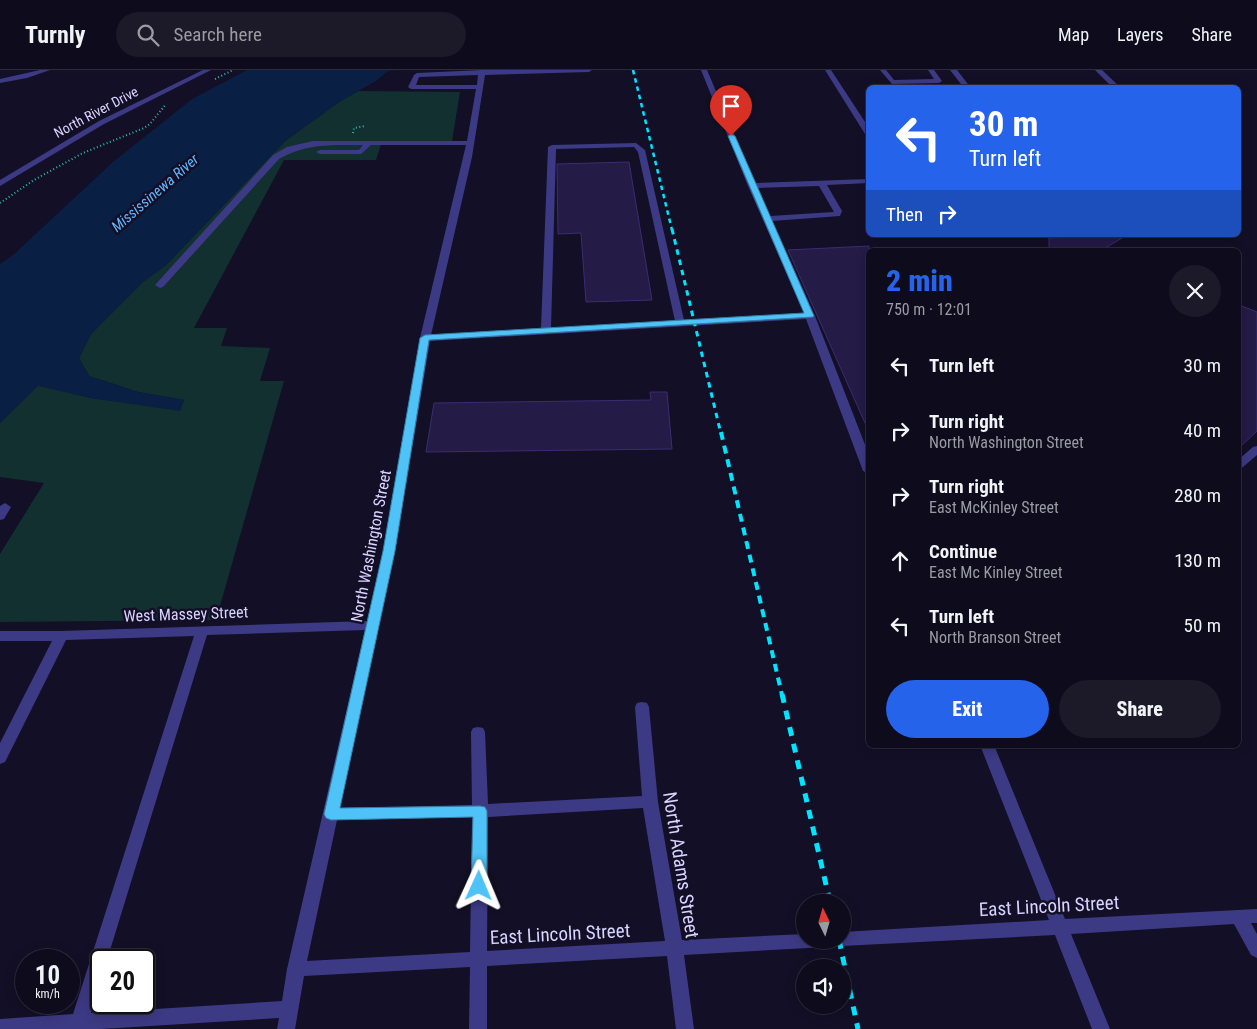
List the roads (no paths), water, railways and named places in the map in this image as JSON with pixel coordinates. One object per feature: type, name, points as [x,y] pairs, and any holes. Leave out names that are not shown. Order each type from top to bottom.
[{"type":"street","points":[[0,81],[25,77],[47,70]]},
{"type":"street","name":"North River Drive","points":[[0,184],[49,151],[142,101],[208,70]]},
{"type":"street","points":[[482,77],[460,72],[417,75],[411,87],[482,77],[564,70],[589,70]]},
{"type":"street","points":[[704,70],[752,186],[810,316],[866,463]]},
{"type":"street","points":[[828,70],[866,129]]},
{"type":"street","points":[[883,70],[892,82],[938,81],[931,70]]},
{"type":"street","points":[[953,70],[966,85]]},
{"type":"street","points":[[1098,70],[1115,85]]},
{"type":"street","name":"North Washington Street","points":[[286,1029],[296,969],[389,551],[425,338],[470,143],[482,77]]},
{"type":"street","points":[[160,285],[200,238],[217,223],[280,154],[290,149],[313,143],[470,143]]},
{"type":"street","points":[[320,152],[361,152],[369,143]]},
{"type":"street","points":[[546,330],[552,147],[636,145],[642,152],[680,323]]},
{"type":"street","points":[[752,186],[866,180]]},
{"type":"street","points":[[767,219],[836,214],[838,211],[822,183]]},
{"type":"street","points":[[425,338],[810,316]]},
{"type":"street","points":[[1241,463],[1257,449]]},
{"type":"street","name":"West Massey Street","points":[[0,636],[61,636],[373,625]]},
{"type":"street","points":[[78,1026],[202,631]]},
{"type":"street","points":[[0,758],[61,636]]},
{"type":"street","name":"North Adams Street","points":[[642,707],[650,802],[675,950],[685,1029]]},
{"type":"street","points":[[478,732],[480,811],[478,1029]]},
{"type":"street","points":[[988,748],[1101,1029]]},
{"type":"street","points":[[331,814],[480,811],[650,802]]},
{"type":"street","name":"East Lincoln Street","points":[[851,938],[1257,916]]},
{"type":"street","points":[[1239,917],[1257,950]]},
{"type":"street","name":"East Lincoln Street","points":[[296,969],[796,942]]},
{"type":"street","points":[[0,1027],[78,1026],[290,1009]]},
{"type":"water","name":"Mississinewa River","points":[[247,70],[400,70],[388,71],[376,81],[339,102],[285,141],[166,265],[144,281],[91,334],[79,358],[89,376],[138,392],[184,400],[180,411],[91,398],[38,386],[0,423],[0,264],[13,255],[113,162],[192,99]]},
{"type":"railway","points":[[633,70],[672,230]]},
{"type":"railway","points":[[672,229],[721,434]]},
{"type":"railway","points":[[721,432],[782,695]]},
{"type":"railway","points":[[782,694],[828,894]]},
{"type":"railway","points":[[841,949],[858,1029]]}]
